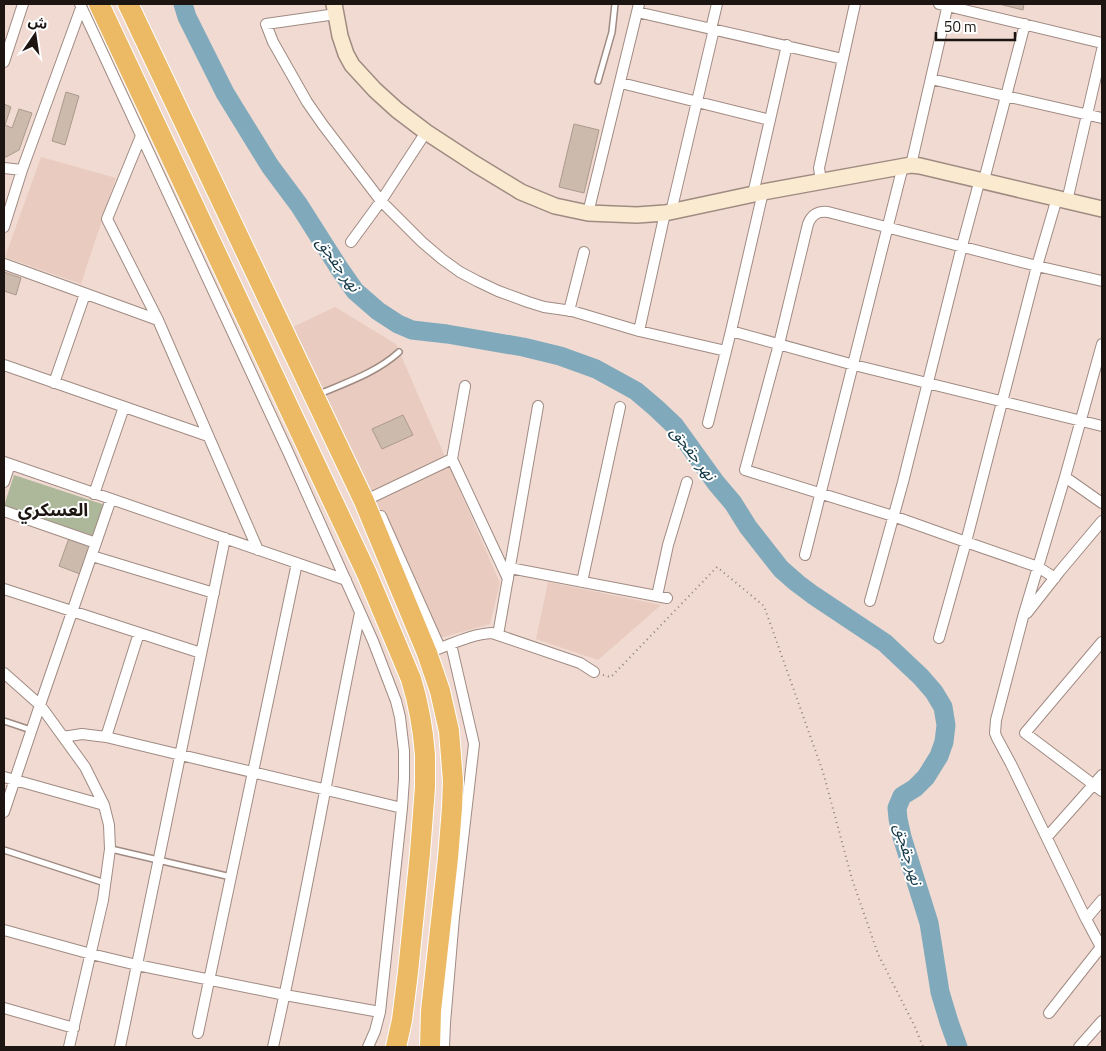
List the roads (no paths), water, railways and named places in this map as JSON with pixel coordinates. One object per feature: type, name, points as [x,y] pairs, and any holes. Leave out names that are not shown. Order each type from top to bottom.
[{"type":"highway","points":[[128,4],[314,396],[368,499],[389,564],[420,633],[434,651],[440,690],[448,722],[453,781],[448,858],[431,1011],[430,1047]]},
{"type":"highway","points":[[87,5],[367,574],[404,662],[416,697],[424,735],[425,786],[408,972],[402,1020],[396,1047]]},
{"type":"street","points":[[4,62],[23,4]]},
{"type":"street","points":[[639,331],[697,102],[717,4]]},
{"type":"street","points":[[821,181],[819,168],[855,4]]},
{"type":"street","points":[[805,555],[888,227],[930,79],[945,4],[1102,42]]},
{"type":"street","points":[[87,5],[141,136],[346,580],[396,701],[404,751],[402,808],[380,1012],[368,1047]]},
{"type":"street","points":[[4,227],[22,170],[87,5]]},
{"type":"street","points":[[588,213],[638,8],[713,29],[843,59]]},
{"type":"street","points":[[726,351],[639,331],[569,311],[544,307],[498,291],[460,272],[422,242],[381,201],[307,102],[273,42],[266,24],[335,9],[340,36],[352,65],[397,110],[426,132],[522,192],[555,206],[570,210],[588,213],[637,215],[668,212],[907,165],[920,166],[1102,209]]},
{"type":"street","points":[[870,600],[962,246],[1025,24]]},
{"type":"street","points":[[708,423],[731,331],[770,120],[787,45]]},
{"type":"street","points":[[939,638],[966,542],[1037,266],[1062,199],[1087,114],[1102,50]]},
{"type":"street","points":[[930,79],[1102,118]]},
{"type":"street","points":[[621,83],[770,120]]},
{"type":"street","points":[[351,242],[381,201],[426,132]]},
{"type":"street","points":[[141,136],[107,218],[158,320],[258,550]]},
{"type":"street","points":[[4,168],[22,170]]},
{"type":"street","points":[[1054,578],[1038,567],[893,516],[745,470],[779,344],[808,224],[813,215],[819,212],[828,212],[1102,281]]},
{"type":"street","points":[[569,311],[584,252]]},
{"type":"street","points":[[4,264],[158,320]]},
{"type":"street","points":[[54,383],[84,294]]},
{"type":"street","points":[[731,331],[927,384],[1102,426]]},
{"type":"street","points":[[1049,1013],[1102,948],[997,738],[995,733],[996,720],[1023,617],[1100,362],[1102,344]]},
{"type":"street","points":[[4,366],[208,436]]},
{"type":"street","points":[[465,386],[452,459],[506,567],[508,579],[498,635]]},
{"type":"street","points":[[506,567],[538,406]]},
{"type":"street","points":[[94,494],[124,407]]},
{"type":"street","points":[[582,582],[620,407]]},
{"type":"street","points":[[368,499],[452,459]]},
{"type":"street","points":[[4,482],[7,463],[346,580]]},
{"type":"street","points":[[1065,477],[1102,503]]},
{"type":"street","points":[[506,567],[662,597],[668,545],[687,482]]},
{"type":"street","points":[[4,812],[9,779],[31,730],[111,499]]},
{"type":"street","points":[[4,511],[96,542]]},
{"type":"street","points":[[1023,617],[1102,521]]},
{"type":"street","points":[[120,1047],[225,538]]},
{"type":"street","points":[[92,556],[214,593]]},
{"type":"street","points":[[198,1033],[297,563]]},
{"type":"street","points":[[4,589],[201,653]]},
{"type":"street","points":[[273,1047],[285,995],[360,613]]},
{"type":"street","points":[[106,737],[139,633]]},
{"type":"street","points":[[434,651],[486,634],[498,635],[580,663],[594,672]]},
{"type":"street","points":[[1098,788],[1025,733],[1102,642]]},
{"type":"street","points":[[444,1047],[454,917],[474,744],[451,644]]},
{"type":"street","points":[[4,673],[40,705],[85,767],[104,805],[109,825],[110,848],[106,884],[69,1047]]},
{"type":"street","points":[[63,737],[82,734],[106,737],[402,808]]},
{"type":"street","points":[[1047,837],[1098,788],[1102,775]]},
{"type":"street","points":[[9,779],[104,805]]},
{"type":"street","points":[[1086,919],[1102,900]]},
{"type":"street","points":[[4,930],[91,954],[285,995],[380,1012]]},
{"type":"street","points":[[4,1008],[74,1028]]},
{"type":"street","points":[[1079,1047],[1102,1021]]},
{"type":"lane","points":[[598,81],[612,32],[615,4]]},
{"type":"lane","points":[[314,396],[377,368],[399,352]]},
{"type":"lane","points":[[4,721],[31,730]]},
{"type":"lane","points":[[110,848],[231,877]]},
{"type":"lane","points":[[4,850],[106,884]]},
{"type":"waterway","name":"نهر جقجق","points":[[183,4],[187,17],[225,93],[270,166],[299,205],[355,291],[378,311],[398,324],[412,330],[523,347],[560,356],[596,369],[636,391],[675,426],[781,569],[813,595],[885,643],[934,692],[943,707],[946,725],[944,742],[939,756],[926,777],[915,788],[902,796],[897,808],[902,837],[929,923],[940,992],[958,1047]]},
{"type":"district","name":"العسكري","points":[[53,509]]}]
